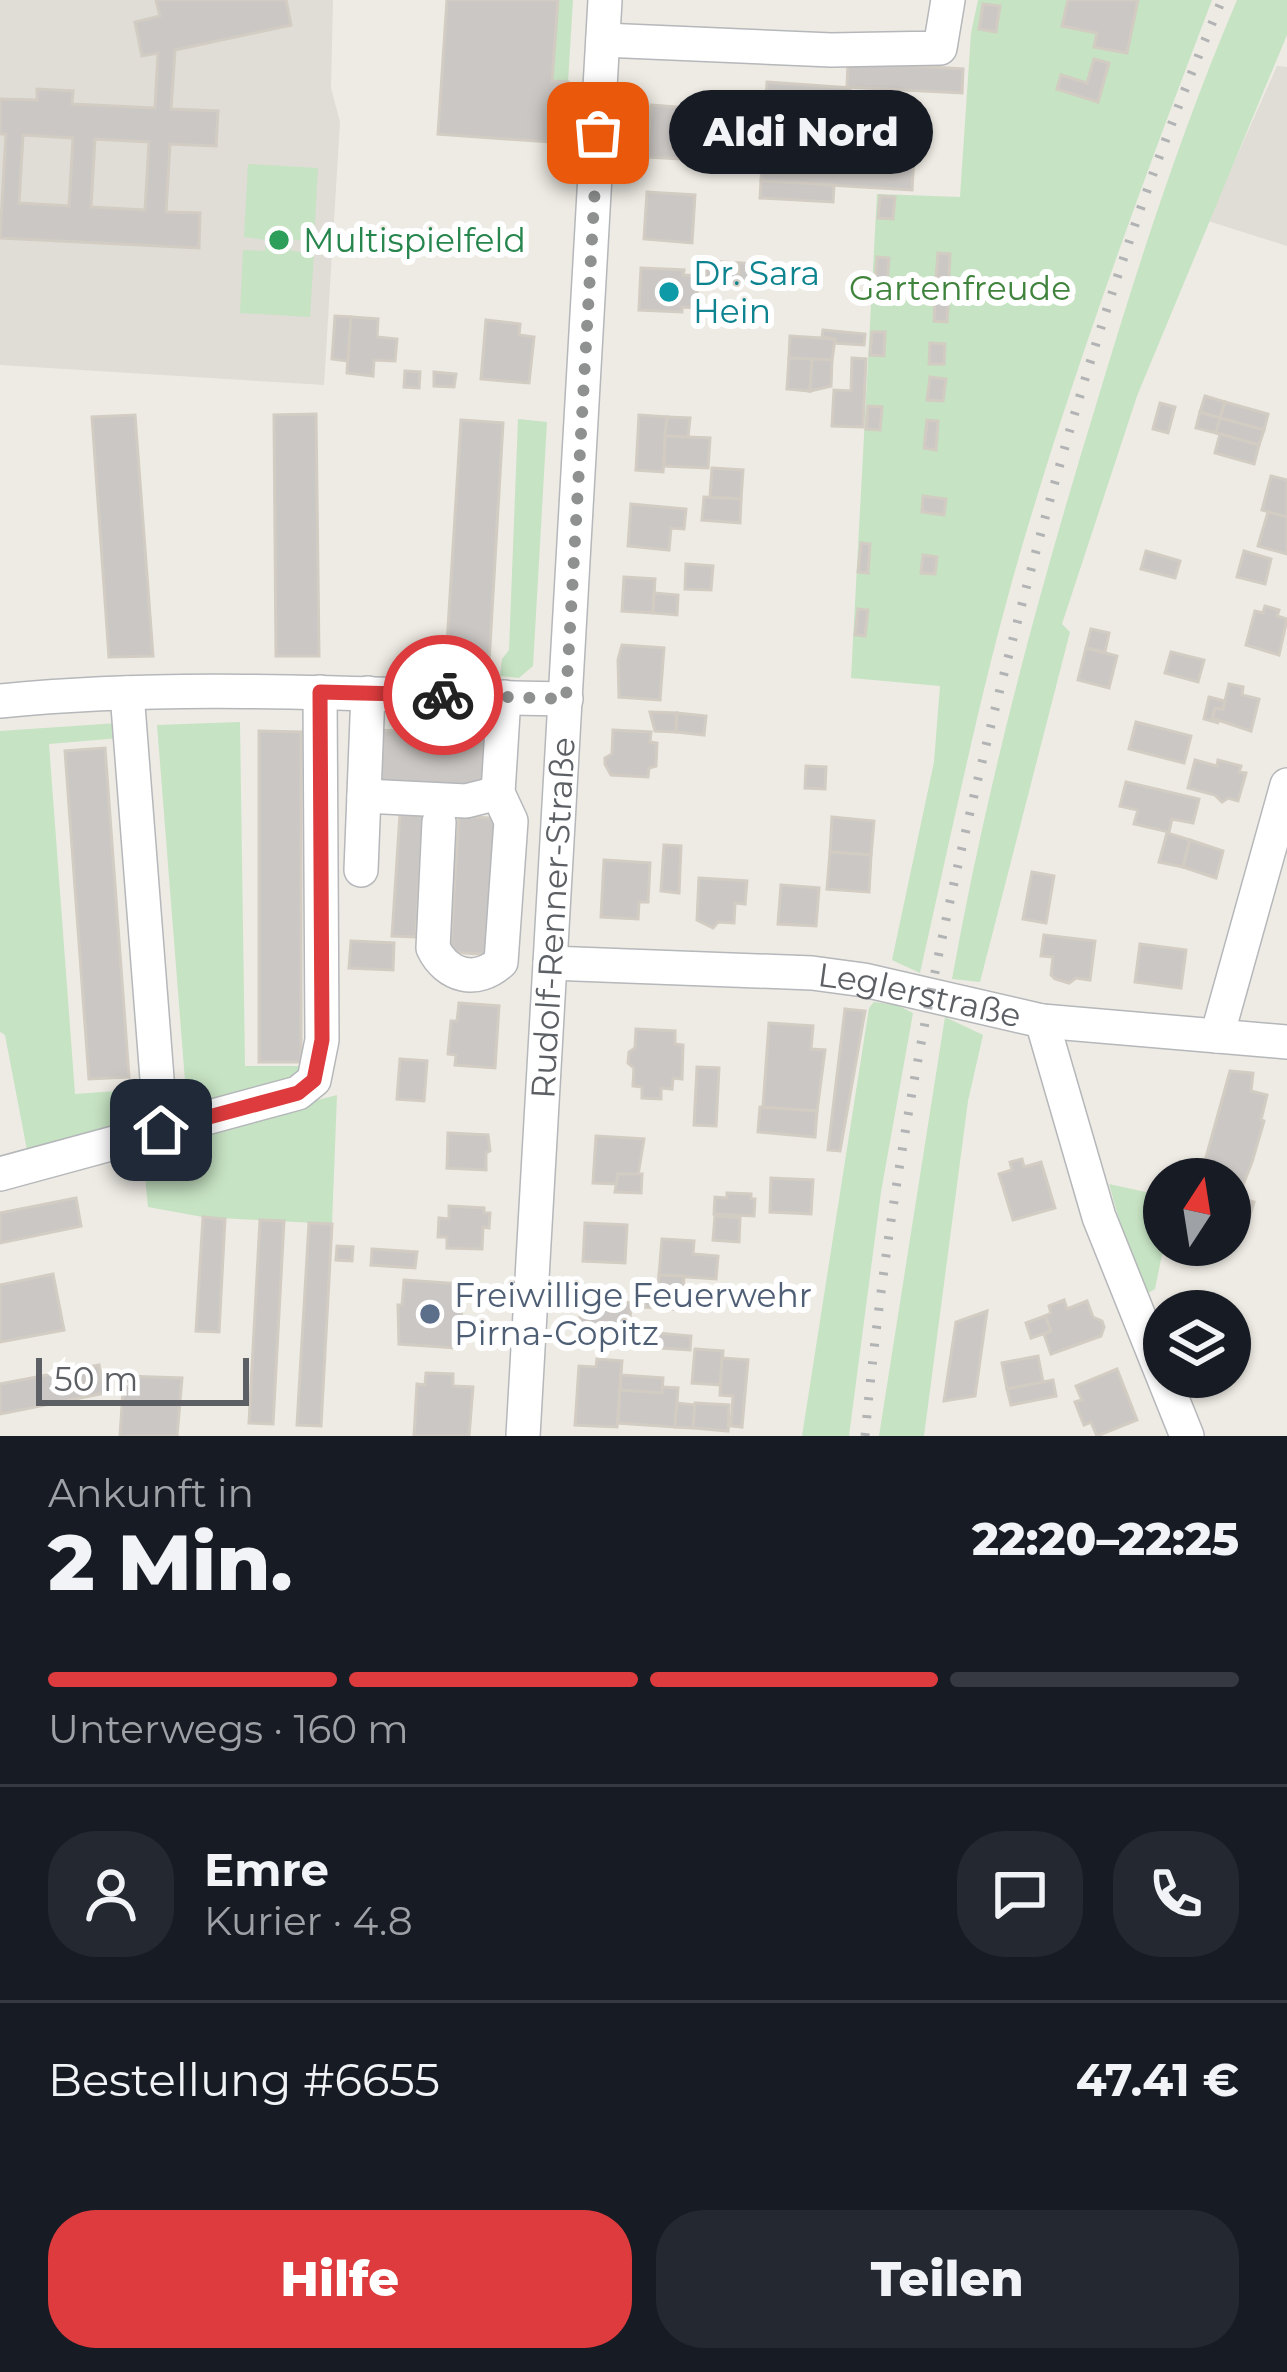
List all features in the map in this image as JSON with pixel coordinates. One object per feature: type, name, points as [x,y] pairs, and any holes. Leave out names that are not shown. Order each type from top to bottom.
[{"type":"street","name":"Rudolf-Renner-Straße","points":[[523,1436],[605,0]]},
{"type":"street","points":[[603,40],[831,50],[940,48],[947,0]]},
{"type":"street","points":[[0,701],[127,693],[320,692],[566,699]]},
{"type":"street","points":[[1,1167],[298,1093],[314,1080],[322,1040],[320,692]]},
{"type":"street","points":[[127,693],[161,1130]]},
{"type":"street","points":[[361,870],[368,693]]},
{"type":"street","points":[[439,822],[433,948],[440,963],[463,976],[489,973],[501,962],[511,820],[498,793],[504,697]]},
{"type":"street","points":[[1217,1036],[1287,785]]},
{"type":"street","points":[[364,796],[466,802],[498,793]]},
{"type":"street","name":"Leglerstraße","points":[[550,963],[812,973],[864,980],[1042,1021],[1287,1042]]},
{"type":"street","points":[[1042,1021],[1099,1217],[1187,1436]]},
{"type":"shaded area","points":[[0,0],[333,0],[331,88],[340,122],[324,385],[0,365]]},
{"type":"shaded area","points":[[1277,66],[1287,67],[1287,246],[1208,221]]},
{"type":"green space","points":[[558,0],[573,0],[568,82],[552,81]]},
{"type":"green space","name":"Gartenfreude","points":[[978,0],[1212,0],[1116,260],[1029,523],[984,691],[920,973],[892,960],[934,762],[940,686],[851,678],[877,194],[960,197],[971,33]]},
{"type":"green space","points":[[1237,0],[1287,0],[1287,35],[1137,396],[1062,624],[1070,632],[980,982],[952,979],[998,762],[1075,476],[1161,200]]},
{"type":"green space","name":"Multispielfeld","points":[[248,164],[318,168],[314,241],[292,240],[291,251],[314,253],[310,317],[240,313],[243,250],[265,251],[266,240],[244,237]]},
{"type":"green space","points":[[518,419],[547,422],[533,666],[519,678],[500,676],[502,659],[509,650]]},
{"type":"green space","points":[[240,722],[245,1066],[300,1066],[299,1088],[201,1111],[187,1106],[157,725]]},
{"type":"green space","points":[[118,723],[120,738],[49,744],[75,1094],[130,1090],[114,1118],[135,1129],[27,1150],[5,1035],[0,1032],[0,731]]},
{"type":"green space","points":[[874,1002],[913,1013],[881,1192],[849,1436],[802,1436],[869,1008]]},
{"type":"green space","points":[[945,1017],[983,1035],[968,1101],[924,1436],[879,1436]]},
{"type":"green space","points":[[337,1095],[332,1224],[203,1217],[148,1207],[142,1145]]},
{"type":"green space","points":[[1109,1184],[1143,1191],[1143,1266],[1160,1266],[1155,1289],[1143,1290],[1141,1297]]},
{"type":"building","points":[[156,0],[286,0],[291,25],[175,50],[171,109],[218,111],[216,146],[170,144],[166,212],[200,213],[199,248],[0,238],[6,134],[0,134],[0,99],[37,100],[37,89],[73,91],[72,104],[155,108],[158,53],[142,56],[135,22],[160,16]],"holes":[[[23,135],[73,138],[69,206],[19,203]],[[95,139],[149,142],[145,210],[91,207]]]},
{"type":"building","points":[[447,0],[558,0],[552,81],[568,82],[564,143],[438,134]]},
{"type":"building","points":[[1068,0],[1138,0],[1127,53],[1094,47],[1097,33],[1062,26]]},
{"type":"building","points":[[983,4],[1000,6],[996,32],[979,29]]},
{"type":"building","points":[[1094,59],[1109,63],[1098,102],[1057,89],[1061,75],[1087,83]]},
{"type":"building","points":[[848,62],[963,69],[962,93],[847,87]]},
{"type":"building","points":[[767,82],[850,88],[849,108],[766,103]]},
{"type":"building","points":[[651,105],[701,109],[700,127],[705,127],[699,160],[647,157]]},
{"type":"building","points":[[701,109],[714,110],[713,128],[700,127]]},
{"type":"building","points":[[837,117],[916,121],[912,190],[761,181],[763,144],[835,148]]},
{"type":"building","points":[[761,181],[834,185],[833,202],[760,198]]},
{"type":"building","points":[[647,192],[695,195],[692,243],[644,239]]},
{"type":"building","points":[[880,196],[895,197],[893,219],[878,218]]},
{"type":"building","points":[[938,253],[950,254],[949,278],[936,278]]},
{"type":"building","points":[[877,257],[889,258],[887,286],[875,285]]},
{"type":"building","points":[[706,261],[739,263],[738,285],[705,283]]},
{"type":"building","points":[[739,263],[761,264],[760,282],[738,281]]},
{"type":"building","name":"Dr. Sara Hein","points":[[641,268],[684,270],[683,275],[698,276],[696,308],[639,310]]},
{"type":"building","points":[[935,296],[949,297],[947,322],[934,321]]},
{"type":"building","points":[[335,316],[351,317],[348,361],[332,359]]},
{"type":"building","points":[[351,317],[378,319],[377,337],[397,339],[395,361],[374,360],[373,376],[347,373]]},
{"type":"building","points":[[486,320],[520,324],[519,335],[534,337],[529,383],[481,379]]},
{"type":"building","points":[[823,330],[865,334],[864,345],[834,343],[835,339],[822,337]]},
{"type":"building","points":[[872,332],[885,332],[884,356],[870,355]]},
{"type":"building","points":[[790,336],[835,339],[832,360],[789,358]]},
{"type":"building","points":[[930,343],[945,344],[944,364],[929,364]]},
{"type":"building","points":[[789,358],[812,359],[810,391],[787,389]]},
{"type":"building","points":[[852,358],[866,359],[863,427],[832,426],[834,390],[851,391]]},
{"type":"building","points":[[812,359],[832,360],[831,386],[810,391]]},
{"type":"building","points":[[405,371],[420,372],[419,388],[404,387]]},
{"type":"building","points":[[434,372],[456,374],[454,387],[434,386]]},
{"type":"building","points":[[930,377],[946,379],[943,401],[927,400]]},
{"type":"building","points":[[1205,396],[1225,402],[1220,418],[1200,412]]},
{"type":"building","points":[[1225,402],[1268,414],[1264,430],[1220,418]]},
{"type":"building","points":[[1160,403],[1175,407],[1168,433],[1153,429]]},
{"type":"building","points":[[868,406],[882,407],[880,430],[866,429]]},
{"type":"building","points":[[1200,412],[1220,418],[1216,433],[1196,428]]},
{"type":"building","points":[[316,414],[319,656],[276,656],[274,415]]},
{"type":"building","points":[[135,415],[153,656],[109,657],[92,417]]},
{"type":"building","points":[[639,415],[667,417],[663,472],[636,470]]},
{"type":"building","points":[[667,417],[690,418],[688,437],[665,436]]},
{"type":"building","points":[[1220,418],[1264,430],[1259,445],[1216,433]]},
{"type":"building","points":[[461,420],[503,423],[489,663],[446,660]]},
{"type":"building","points":[[927,420],[938,421],[936,450],[924,448]]},
{"type":"building","points":[[1220,434],[1259,445],[1254,464],[1215,453]]},
{"type":"building","points":[[665,436],[710,438],[708,468],[664,466]]},
{"type":"building","points":[[712,468],[743,470],[741,499],[710,497]]},
{"type":"building","points":[[1271,476],[1287,480],[1287,517],[1262,510]]},
{"type":"building","points":[[923,496],[946,499],[944,515],[922,512]]},
{"type":"building","points":[[704,497],[741,499],[740,523],[702,520]]},
{"type":"building","points":[[631,504],[686,509],[684,529],[671,528],[669,550],[628,546]]},
{"type":"building","points":[[1268,512],[1287,517],[1287,554],[1258,546]]},
{"type":"building","points":[[861,543],[870,544],[868,573],[858,572]]},
{"type":"building","points":[[1146,551],[1180,561],[1175,578],[1141,569]]},
{"type":"building","points":[[1244,551],[1271,559],[1265,584],[1237,577]]},
{"type":"building","points":[[923,555],[937,557],[935,574],[921,573]]},
{"type":"building","points":[[686,564],[713,566],[711,590],[685,589]]},
{"type":"building","points":[[624,577],[655,579],[653,613],[622,611]]},
{"type":"building","points":[[654,593],[678,595],[677,615],[653,613]]},
{"type":"building","points":[[1265,606],[1279,610],[1277,616],[1287,619],[1279,655],[1246,645],[1255,611],[1263,613]]},
{"type":"building","points":[[858,609],[868,610],[865,636],[855,635]]},
{"type":"building","points":[[1091,629],[1109,633],[1105,652],[1086,648]]},
{"type":"building","points":[[622,645],[664,648],[660,700],[619,697]]},
{"type":"building","points":[[1086,648],[1117,656],[1109,688],[1078,680]]},
{"type":"building","points":[[1171,652],[1204,660],[1198,682],[1165,673]]},
{"type":"building","points":[[1229,684],[1243,687],[1242,695],[1259,699],[1251,731],[1212,718],[1215,708],[1223,709]]},
{"type":"building","points":[[1209,697],[1225,701],[1223,709],[1215,708],[1212,718],[1219,723],[1204,719]]},
{"type":"building","points":[[650,712],[677,713],[676,732],[655,731]]},
{"type":"building","points":[[677,713],[706,716],[704,735],[676,732]]},
{"type":"building","points":[[419,718],[447,720],[446,733],[489,736],[486,790],[376,784],[379,730],[418,732]]},
{"type":"building","points":[[1136,722],[1191,736],[1184,763],[1129,749]]},
{"type":"building","points":[[613,730],[651,732],[650,742],[657,743],[656,766],[649,768],[648,777],[611,775],[605,758],[612,754]]},
{"type":"building","points":[[259,731],[301,732],[301,1062],[259,1062]]},
{"type":"building","points":[[105,748],[129,1077],[89,1079],[65,751]]},
{"type":"building","points":[[1195,760],[1241,766],[1239,772],[1246,773],[1238,801],[1228,798],[1222,802],[1215,795],[1188,788]]},
{"type":"building","points":[[806,766],[826,767],[825,789],[805,788]]},
{"type":"building","points":[[1126,782],[1199,799],[1193,823],[1172,819],[1169,832],[1134,824],[1138,810],[1120,806]]},
{"type":"building","points":[[400,814],[423,815],[416,937],[392,936]]},
{"type":"building","points":[[459,816],[503,819],[494,955],[450,952]]},
{"type":"building","points":[[832,817],[874,821],[871,855],[830,852]]},
{"type":"building","points":[[1167,833],[1190,840],[1183,867],[1159,862]]},
{"type":"building","points":[[1190,840],[1223,851],[1216,878],[1183,867]]},
{"type":"building","points":[[664,845],[681,846],[679,893],[661,891]]},
{"type":"building","points":[[830,852],[871,855],[869,892],[827,889]]},
{"type":"building","points":[[604,860],[650,863],[648,902],[639,902],[638,919],[601,917]]},
{"type":"building","points":[[1032,872],[1054,876],[1046,923],[1023,919]]},
{"type":"building","points":[[699,878],[747,881],[745,904],[735,903],[734,923],[718,922],[713,928],[697,920]]},
{"type":"building","points":[[781,885],[819,888],[816,926],[778,924]]},
{"type":"building","points":[[1044,935],[1095,941],[1090,980],[1055,979],[1051,975],[1053,957],[1041,956]]},
{"type":"building","points":[[351,941],[394,943],[393,970],[349,968]]},
{"type":"building","points":[[1140,944],[1186,950],[1181,988],[1135,982]]},
{"type":"building","points":[[459,1003],[499,1006],[495,1068],[455,1065],[456,1055],[448,1054],[451,1021],[457,1021]]},
{"type":"building","points":[[845,1009],[865,1011],[840,1151],[828,1150]]},
{"type":"building","points":[[769,1023],[813,1026],[811,1049],[825,1050],[817,1111],[763,1107]]},
{"type":"building","points":[[636,1029],[675,1031],[675,1044],[683,1045],[682,1079],[673,1078],[672,1089],[661,1088],[661,1099],[642,1098],[642,1087],[633,1086],[634,1068],[628,1063]]},
{"type":"building","points":[[400,1059],[427,1061],[424,1101],[397,1099]]},
{"type":"building","points":[[697,1067],[719,1068],[716,1126],[694,1125]]},
{"type":"building","points":[[1230,1071],[1253,1073],[1251,1091],[1267,1095],[1251,1165],[1251,1158],[1206,1158]]},
{"type":"building","points":[[760,1107],[817,1111],[815,1137],[758,1132]]},
{"type":"building","points":[[448,1133],[488,1135],[486,1170],[447,1168]]},
{"type":"building","points":[[596,1136],[644,1139],[638,1175],[618,1174],[617,1184],[593,1183]]},
{"type":"building","points":[[1022,1159],[1024,1167],[1041,1162],[1055,1208],[1013,1220],[999,1174],[1012,1170],[1010,1162]]},
{"type":"building","points":[[618,1174],[642,1174],[641,1193],[615,1192]]},
{"type":"building","points":[[771,1178],[813,1180],[811,1214],[770,1212]]},
{"type":"building","points":[[727,1193],[751,1194],[754,1216],[714,1214],[715,1197],[727,1198]]},
{"type":"building","points":[[76,1198],[81,1226],[0,1243],[0,1213]]},
{"type":"building","points":[[449,1206],[484,1208],[484,1213],[490,1213],[489,1228],[483,1227],[482,1249],[447,1248],[447,1237],[438,1237],[439,1218],[449,1219]]},
{"type":"building","points":[[715,1216],[740,1218],[739,1242],[713,1240]]},
{"type":"building","points":[[203,1217],[225,1219],[219,1332],[196,1331]]},
{"type":"building","points":[[260,1220],[284,1221],[273,1424],[249,1423]]},
{"type":"building","points":[[309,1223],[332,1224],[321,1426],[297,1425]]},
{"type":"building","points":[[585,1223],[627,1225],[625,1263],[583,1261]]},
{"type":"building","points":[[662,1239],[694,1241],[693,1254],[718,1256],[716,1279],[659,1275]]},
{"type":"building","points":[[337,1246],[353,1247],[352,1261],[336,1260]]},
{"type":"building","points":[[372,1249],[417,1252],[415,1268],[371,1265]]},
{"type":"building","points":[[53,1274],[64,1330],[0,1342],[0,1285]]},
{"type":"building","points":[[659,1275],[684,1276],[682,1310],[645,1307],[646,1286],[658,1287]]},
{"type":"building","name":"Freiwillige Feuerwehr Pirna-Copitz","points":[[404,1280],[460,1284],[462,1323],[458,1323],[456,1348],[399,1344],[398,1305],[402,1305]]},
{"type":"building","points":[[582,1290],[625,1293],[624,1302],[631,1303],[630,1319],[623,1318],[622,1334],[579,1331]]},
{"type":"building","points":[[1064,1300],[1067,1309],[1087,1301],[1093,1317],[1104,1327],[1101,1336],[1051,1354],[1044,1334],[1051,1331],[1045,1316],[1051,1313],[1049,1306]]},
{"type":"building","points":[[987,1311],[975,1396],[944,1401],[956,1322]]},
{"type":"building","points":[[1045,1316],[1051,1331],[1031,1338],[1026,1323]]},
{"type":"building","points":[[646,1332],[691,1336],[690,1350],[645,1347]]},
{"type":"building","points":[[695,1349],[723,1351],[720,1385],[692,1383]]},
{"type":"building","points":[[1038,1356],[1043,1382],[1007,1389],[1002,1363]]},
{"type":"building","points":[[722,1358],[748,1360],[742,1427],[731,1426],[733,1396],[720,1395]]},
{"type":"building","points":[[597,1359],[622,1361],[617,1427],[575,1425],[579,1366],[596,1367]]},
{"type":"building","points":[[99,1365],[105,1393],[0,1414],[0,1384]]},
{"type":"building","points":[[1117,1369],[1137,1420],[1097,1436],[1091,1422],[1084,1425],[1075,1402],[1082,1400],[1076,1386]]},
{"type":"building","points":[[426,1373],[453,1374],[453,1386],[473,1387],[469,1436],[414,1436],[417,1384],[425,1385]]},
{"type":"building","points":[[621,1375],[663,1378],[662,1393],[620,1390]]},
{"type":"building","points":[[124,1376],[182,1378],[177,1436],[120,1436]]},
{"type":"building","points":[[1053,1380],[1056,1396],[1011,1405],[1007,1389]]},
{"type":"building","points":[[662,1387],[678,1388],[675,1427],[618,1423],[620,1390],[662,1393]]},
{"type":"building","points":[[677,1403],[695,1405],[693,1428],[675,1427]]},
{"type":"building","points":[[695,1403],[729,1405],[728,1431],[693,1428]]},
{"type":"railway","points":[[865,1436],[905,1131],[990,730],[1106,311],[1160,154],[1222,0]]},
{"type":"way so far","points":[[443,695],[566,699],[598,133]]},
{"type":"place","name":"Aldi Nord","points":[[598,133]]},
{"type":"place","name":"Multispielfeld","points":[[279,240]]},
{"type":"place","name":"Dr. Sara Hein","points":[[669,292]]},
{"type":"place","name":"Freiwillige Feuerwehr Pirna-Copitz","points":[[430,1314]]},
{"type":"route","points":[[161,1130],[298,1093],[314,1080],[322,1040],[320,692],[443,695]]}]
